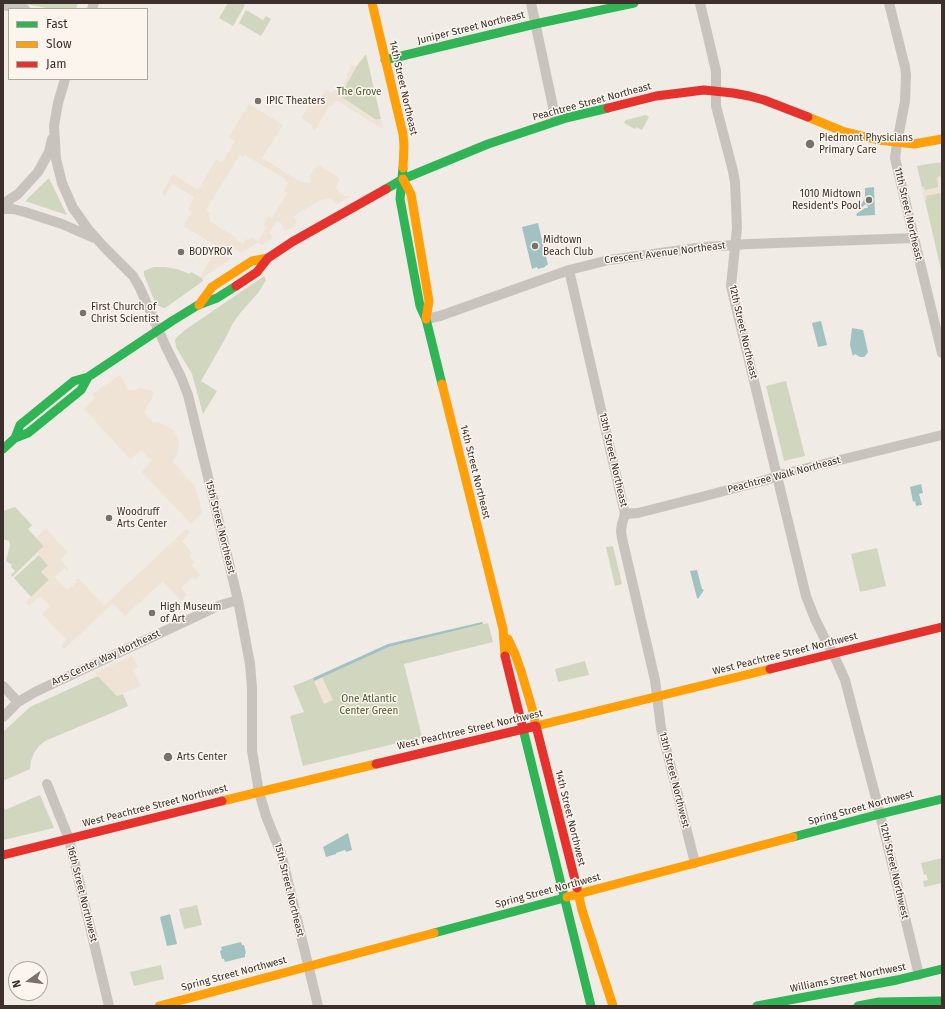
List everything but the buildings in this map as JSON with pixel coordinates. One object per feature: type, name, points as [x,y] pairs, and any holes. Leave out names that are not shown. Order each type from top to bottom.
[{"type":"main road","name":"14th Street Northeast","points":[[372,3],[402,134],[405,158],[403,179],[411,194],[429,301],[426,319],[503,629],[505,656],[523,729]]},
{"type":"main road","name":"Juniper Street Northeast","points":[[384,60],[535,24],[634,3]]},
{"type":"main road","name":"Peachtree Street Northeast","points":[[3,449],[15,438],[28,433],[81,390],[88,377],[198,305],[217,298],[257,272],[268,258],[292,242],[403,179],[488,144],[556,121],[656,96],[698,90],[734,93],[757,98],[784,107],[842,131],[872,139],[914,144],[942,139]]},
{"type":"main road","name":"West Peachtree Street Northwest","points":[[3,855],[942,627]]},
{"type":"main road","name":"14th Street Northeast","points":[[503,629],[517,660],[536,726]]},
{"type":"main road","name":"14th Street Northwest","points":[[536,726],[578,894],[592,943],[613,1006]]},
{"type":"main road","points":[[523,729],[591,1006]]},
{"type":"main road","name":"Spring Street Northwest","points":[[159,1006],[942,798]]},
{"type":"main road","name":"Williams Street Northwest","points":[[757,1006],[850,990],[942,969]]},
{"type":"main road","points":[[858,1006],[879,1002],[942,1002]]},
{"type":"main road","points":[[929,1006],[942,1002]]},
{"type":"street","points":[[531,3],[556,121]]},
{"type":"street","name":"12th Street Northeast","points":[[700,3],[716,71],[716,106],[735,182],[738,228],[732,286],[806,596],[833,653]]},
{"type":"street","name":"11th Street Northeast","points":[[889,3],[906,75],[906,95],[895,158],[942,353]]},
{"type":"street","points":[[3,6],[18,8]]},
{"type":"street","name":"15th Street Northeast","points":[[65,80],[58,103],[54,126],[56,160],[62,183],[73,208],[97,239],[133,276],[143,293],[188,395],[238,600],[250,664],[252,688],[252,751],[259,792],[266,816],[281,853],[318,1006]]},
{"type":"street","points":[[3,204],[18,194],[38,172],[49,152],[54,126]]},
{"type":"street","points":[[3,209],[13,209],[25,212],[62,224],[97,239]]},
{"type":"street","name":"Crescent Avenue Northeast","points":[[426,319],[440,316],[569,270],[609,260],[736,244],[914,238]]},
{"type":"street","name":"13th Street Northeast","points":[[569,270],[625,514],[621,531],[622,538],[655,680],[657,696]]},
{"type":"street","name":"Peachtree Walk Northeast","points":[[625,514],[638,513],[777,476],[942,435]]},
{"type":"street","name":"Arts Center Way Northeast","points":[[3,717],[18,702],[34,692],[218,606],[238,600]]},
{"type":"street","name":"12th Street Northwest","points":[[833,653],[845,680],[880,814],[919,975]]},
{"type":"street","points":[[3,686],[18,702]]},
{"type":"street","name":"13th Street Northwest","points":[[657,696],[661,728],[695,863]]},
{"type":"street","name":"16th Street Northwest","points":[[47,784],[69,839],[109,1006]]},
{"type":"green space","points":[[19,3],[78,3],[76,8],[46,8]]},
{"type":"green space","points":[[228,3],[241,3],[245,5],[233,26],[219,18]]},
{"type":"green space","points":[[246,10],[263,20],[266,16],[271,19],[261,36],[239,23]]},
{"type":"green space","name":"The Grove","points":[[366,54],[381,119],[376,120],[340,96],[356,67]]},
{"type":"green space","points":[[646,115],[649,117],[642,130],[636,127],[635,129],[624,123],[626,120]]},
{"type":"green space","points":[[942,162],[942,274],[917,166]]},
{"type":"green space","points":[[49,178],[67,215],[25,201]]},
{"type":"green space","points":[[154,267],[177,269],[190,274],[191,272],[202,278],[203,281],[165,308],[161,307],[155,302],[144,275],[144,271]]},
{"type":"green space","points":[[264,276],[266,280],[258,293],[233,323],[201,381],[217,391],[203,414],[192,374],[176,347],[175,340],[185,330]]},
{"type":"green space","points":[[786,381],[805,456],[784,461],[766,386]]},
{"type":"green space","points":[[15,507],[32,525],[28,529],[44,546],[12,577],[11,575],[15,571],[11,567],[12,565],[6,561],[10,545],[9,541],[3,539],[3,511]]},
{"type":"green space","points":[[613,546],[622,584],[615,586],[606,547]]},
{"type":"green space","points":[[877,548],[886,586],[860,592],[851,554]]},
{"type":"green space","points":[[39,555],[48,565],[49,580],[31,597],[14,578]]},
{"type":"green space","name":"One Atlantic Center Green","points":[[488,623],[493,642],[404,664],[422,737],[303,766],[290,716],[304,712],[293,686],[313,678],[314,681],[389,647]]},
{"type":"green space","points":[[585,661],[589,675],[558,682],[555,669]]},
{"type":"green space","points":[[98,676],[117,696],[123,694],[128,706],[45,741],[34,753],[30,769],[3,781],[3,732],[30,707]]},
{"type":"green space","points":[[40,795],[54,828],[3,840],[3,804],[5,810]]},
{"type":"green space","points":[[942,858],[942,883],[924,887],[923,881],[928,880],[926,874],[924,875],[921,863]]},
{"type":"green space","points":[[197,905],[202,925],[184,929],[179,909]]},
{"type":"green space","points":[[161,965],[164,979],[134,986],[130,972]]},
{"type":"shaded area","points":[[352,65],[356,67],[340,96],[376,120],[381,119],[383,129],[336,100],[332,106],[330,105],[315,130],[311,127],[312,125],[301,118],[310,104],[315,107],[326,89],[332,93],[334,90],[339,92]]},
{"type":"shaded area","points":[[249,104],[283,125],[262,158],[299,181],[310,184],[310,176],[318,165],[340,178],[336,188],[340,194],[351,196],[337,204],[330,199],[320,200],[294,216],[297,222],[295,224],[296,226],[285,231],[281,223],[277,221],[269,232],[273,238],[262,245],[258,242],[241,253],[231,247],[225,255],[230,259],[202,278],[200,277],[218,247],[186,227],[183,227],[192,212],[188,209],[194,197],[172,184],[165,196],[162,193],[173,174],[198,190],[216,159],[222,163],[235,141],[229,137]],"holes":[[[240,154],[243,157],[245,155],[285,179],[288,183],[284,191],[287,193],[272,218],[268,216],[264,225],[267,227],[258,241],[251,237],[249,240],[246,239],[243,244],[236,240],[237,238],[209,221],[210,217],[208,216],[210,213],[206,210]]]},
{"type":"shaded area","points":[[942,176],[942,202],[940,193],[926,196],[927,199],[925,200],[922,187],[924,187],[925,190],[938,187],[937,177]]},
{"type":"shaded area","points":[[120,375],[129,390],[136,390],[140,388],[153,391],[152,398],[146,408],[145,413],[147,417],[153,422],[158,422],[173,430],[177,436],[179,448],[172,461],[195,486],[202,512],[191,524],[142,472],[152,460],[146,456],[142,450],[130,459],[84,409],[95,398],[92,394]]},
{"type":"shaded area","points":[[46,529],[68,552],[60,559],[69,569],[67,571],[64,568],[55,577],[67,590],[77,582],[76,580],[78,578],[104,606],[186,529],[190,533],[182,541],[192,553],[189,556],[194,562],[191,565],[200,575],[195,580],[192,577],[181,588],[187,595],[181,601],[163,581],[125,616],[113,603],[64,649],[61,646],[66,640],[42,614],[50,606],[40,596],[29,606],[26,602],[49,580],[41,572],[48,565],[37,553],[44,546],[36,538]]},
{"type":"shaded area","points":[[132,656],[138,667],[133,670],[141,686],[117,696],[95,673]]},
{"type":"shaded area","points":[[322,677],[333,700],[324,704],[314,681]]},
{"type":"water","name":"1010 Midtown Resident's Pool","points":[[874,187],[875,215],[857,216],[856,214],[868,207],[866,204],[861,208],[860,206],[865,198],[865,188]]},
{"type":"water","name":"Midtown Beach Club","points":[[538,223],[548,265],[538,269],[537,267],[532,269],[522,227]]},
{"type":"water","points":[[821,321],[827,345],[818,347],[812,323]]},
{"type":"water","points":[[852,328],[863,330],[868,352],[864,357],[860,357],[855,354],[853,356],[850,345]]},
{"type":"water","points":[[921,484],[923,493],[919,494],[922,505],[916,506],[915,501],[913,502],[910,487]]},
{"type":"water","points":[[697,570],[702,589],[704,590],[698,599],[690,571]]},
{"type":"water","points":[[482,622],[483,624],[389,647],[314,681],[313,678],[388,644]]},
{"type":"water","points":[[348,833],[352,850],[346,852],[345,850],[326,857],[323,847]]},
{"type":"water","points":[[170,914],[177,944],[167,946],[160,917]]},
{"type":"water","points":[[241,942],[242,945],[244,945],[246,953],[245,957],[225,962],[224,959],[222,959],[220,951],[222,950],[221,947]]},
{"type":"traffic: fast","points":[[385,60],[535,24],[634,3]]},
{"type":"traffic: fast","points":[[386,189],[403,179],[488,144],[566,118],[608,108]]},
{"type":"traffic: fast","points":[[403,168],[400,199],[420,306],[426,319],[442,384]]},
{"type":"traffic: fast","points":[[15,438],[20,425],[74,381],[88,377],[198,305],[217,298],[236,286]]},
{"type":"traffic: fast","points":[[3,449],[15,438],[28,433],[81,390],[88,377]]},
{"type":"traffic: fast","points":[[523,729],[591,1006]]},
{"type":"traffic: fast","points":[[793,837],[942,799]]},
{"type":"traffic: fast","points":[[434,933],[564,898]]},
{"type":"traffic: fast","points":[[757,1006],[897,980],[942,969]]},
{"type":"traffic: fast","points":[[858,1006],[879,1002],[942,1001]]},
{"type":"traffic: slow","points":[[372,3],[403,134],[403,168]]},
{"type":"traffic: slow","points":[[808,117],[842,131],[878,140],[914,144],[942,139]]},
{"type":"traffic: slow","points":[[403,179],[411,194],[429,301],[426,319]]},
{"type":"traffic: slow","points":[[199,305],[212,287],[252,261],[268,258]]},
{"type":"traffic: slow","points":[[442,384],[503,629],[505,656]]},
{"type":"traffic: slow","points":[[508,639],[521,671],[536,726],[770,669]]},
{"type":"traffic: slow","points":[[222,801],[376,764]]},
{"type":"traffic: slow","points":[[567,897],[793,837]]},
{"type":"traffic: slow","points":[[577,888],[582,910],[613,1006]]},
{"type":"traffic: slow","points":[[159,1006],[434,933]]},
{"type":"traffic: jam","points":[[608,108],[656,96],[704,90],[749,96],[764,100],[808,117]]},
{"type":"traffic: jam","points":[[236,286],[257,272],[268,258],[292,242],[386,189]]},
{"type":"traffic: jam","points":[[770,669],[942,627]]},
{"type":"traffic: jam","points":[[505,656],[523,729]]},
{"type":"traffic: jam","points":[[376,764],[536,726],[577,888]]},
{"type":"traffic: jam","points":[[3,855],[222,801]]},
{"type":"place","name":"IPIC Theaters","points":[[258,101]]},
{"type":"place","name":"Piedmont Physicians Primary Care","points":[[810,144]]},
{"type":"place","name":"1010 Midtown Resident's Pool","points":[[869,200]]},
{"type":"place","name":"Midtown Beach Club","points":[[535,246]]},
{"type":"place","name":"BODYROK","points":[[181,252]]},
{"type":"place","name":"First Church of Christ Scientist","points":[[83,313]]},
{"type":"place","name":"Woodruff Arts Center","points":[[109,518]]},
{"type":"place","name":"High Museum of Art","points":[[152,613]]},
{"type":"place","name":"Arts Center","points":[[168,757]]}]
